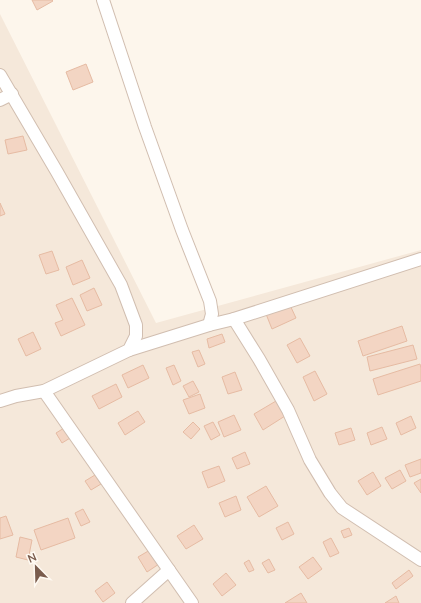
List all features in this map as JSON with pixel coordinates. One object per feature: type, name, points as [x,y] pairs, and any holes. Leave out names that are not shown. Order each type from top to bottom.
[{"type":"street","points":[[103,0],[182,230],[210,301],[212,314],[209,325]]},
{"type":"street","points":[[0,75],[121,285],[136,325],[136,336],[129,350]]},
{"type":"street","points":[[0,100],[12,94]]},
{"type":"street","points":[[0,401],[16,396],[44,391],[129,350],[209,325],[234,319],[421,259]]},
{"type":"street","points":[[234,319],[288,410],[310,460],[330,493],[342,508],[421,560]]},
{"type":"street","points":[[44,391],[192,603]]},
{"type":"street","points":[[132,603],[169,570]]},
{"type":"shaded area","points":[[0,14],[156,323],[421,250],[421,603],[0,603]]},
{"type":"building","points":[[32,0],[52,0],[53,1],[37,10]]},
{"type":"building","points":[[86,64],[93,82],[73,90],[66,72]]},
{"type":"building","points":[[23,136],[27,150],[8,154],[5,140]]},
{"type":"building","points":[[0,203],[5,214],[0,216]]},
{"type":"building","points":[[52,251],[59,270],[46,274],[39,255]]},
{"type":"building","points":[[82,260],[90,278],[73,285],[66,267]]},
{"type":"building","points":[[94,288],[102,305],[87,311],[80,295]]},
{"type":"building","points":[[72,298],[85,325],[61,336],[55,323],[63,320],[56,305]]},
{"type":"building","points":[[289,303],[296,318],[272,329],[266,314]]},
{"type":"building","points":[[402,326],[407,341],[363,356],[358,341]]},
{"type":"building","points":[[33,332],[41,349],[26,356],[18,339]]},
{"type":"building","points":[[222,334],[225,342],[209,348],[207,339]]},
{"type":"building","points":[[300,338],[310,356],[297,363],[287,345]]},
{"type":"building","points":[[413,345],[417,359],[370,371],[367,357]]},
{"type":"building","points":[[199,350],[205,364],[198,367],[192,352]]},
{"type":"building","points":[[420,364],[421,381],[378,395],[373,379]]},
{"type":"building","points":[[143,365],[149,378],[128,388],[122,375]]},
{"type":"building","points":[[174,365],[181,381],[173,385],[166,368]]},
{"type":"building","points":[[315,371],[327,394],[314,401],[303,377]]},
{"type":"building","points":[[235,372],[242,390],[228,394],[222,377]]},
{"type":"building","points":[[193,381],[199,392],[189,397],[183,386]]},
{"type":"building","points":[[116,384],[122,397],[99,409],[92,396]]},
{"type":"building","points":[[200,394],[205,408],[189,414],[183,400]]},
{"type":"building","points":[[276,401],[285,416],[263,430],[254,414]]},
{"type":"building","points":[[138,411],[145,422],[125,435],[118,423]]},
{"type":"building","points":[[234,415],[241,430],[224,437],[218,422]]},
{"type":"building","points":[[411,416],[416,428],[401,435],[396,423]]},
{"type":"building","points":[[193,422],[200,429],[191,439],[183,432]]},
{"type":"building","points":[[213,422],[220,435],[211,440],[204,426]]},
{"type":"building","points":[[69,425],[75,435],[62,443],[56,433]]},
{"type":"building","points":[[382,427],[387,439],[371,445],[367,433]]},
{"type":"building","points":[[351,428],[355,440],[339,445],[335,433]]},
{"type":"building","points":[[245,452],[250,464],[237,469],[232,458]]},
{"type":"building","points":[[421,459],[421,473],[410,477],[405,465]]},
{"type":"building","points":[[219,466],[225,481],[208,488],[202,472]]},
{"type":"building","points":[[400,470],[406,481],[392,489],[385,478]]},
{"type":"building","points":[[373,472],[381,486],[367,495],[358,481]]},
{"type":"building","points":[[95,475],[101,484],[91,490],[85,481]]},
{"type":"building","points":[[421,479],[421,493],[414,483]]},
{"type":"building","points":[[266,486],[278,506],[259,517],[247,497]]},
{"type":"building","points":[[236,496],[241,510],[225,517],[219,503]]},
{"type":"building","points":[[83,509],[90,522],[81,526],[75,513]]},
{"type":"building","points":[[6,516],[13,535],[0,539],[0,518]]},
{"type":"building","points":[[68,518],[75,538],[41,550],[34,530]]},
{"type":"building","points":[[288,522],[294,534],[282,540],[276,528]]},
{"type":"building","points":[[194,525],[203,539],[186,549],[177,536]]},
{"type":"building","points":[[349,528],[352,535],[344,538],[341,531]]},
{"type":"building","points":[[20,537],[32,540],[28,560],[16,557]]},
{"type":"building","points":[[331,538],[339,553],[330,557],[323,542]]},
{"type":"building","points":[[150,550],[159,564],[147,572],[138,557]]},
{"type":"building","points":[[313,557],[322,569],[308,579],[299,567]]},
{"type":"building","points":[[269,559],[275,570],[268,573],[262,563]]},
{"type":"building","points":[[249,560],[254,570],[249,572],[244,563]]},
{"type":"building","points":[[409,570],[413,576],[396,589],[392,583]]},
{"type":"building","points":[[226,573],[236,585],[222,596],[213,584]]},
{"type":"building","points":[[107,582],[115,593],[103,602],[95,591]]},
{"type":"building","points":[[301,593],[307,603],[285,603]]},
{"type":"building","points":[[396,596],[399,603],[385,603]]}]
